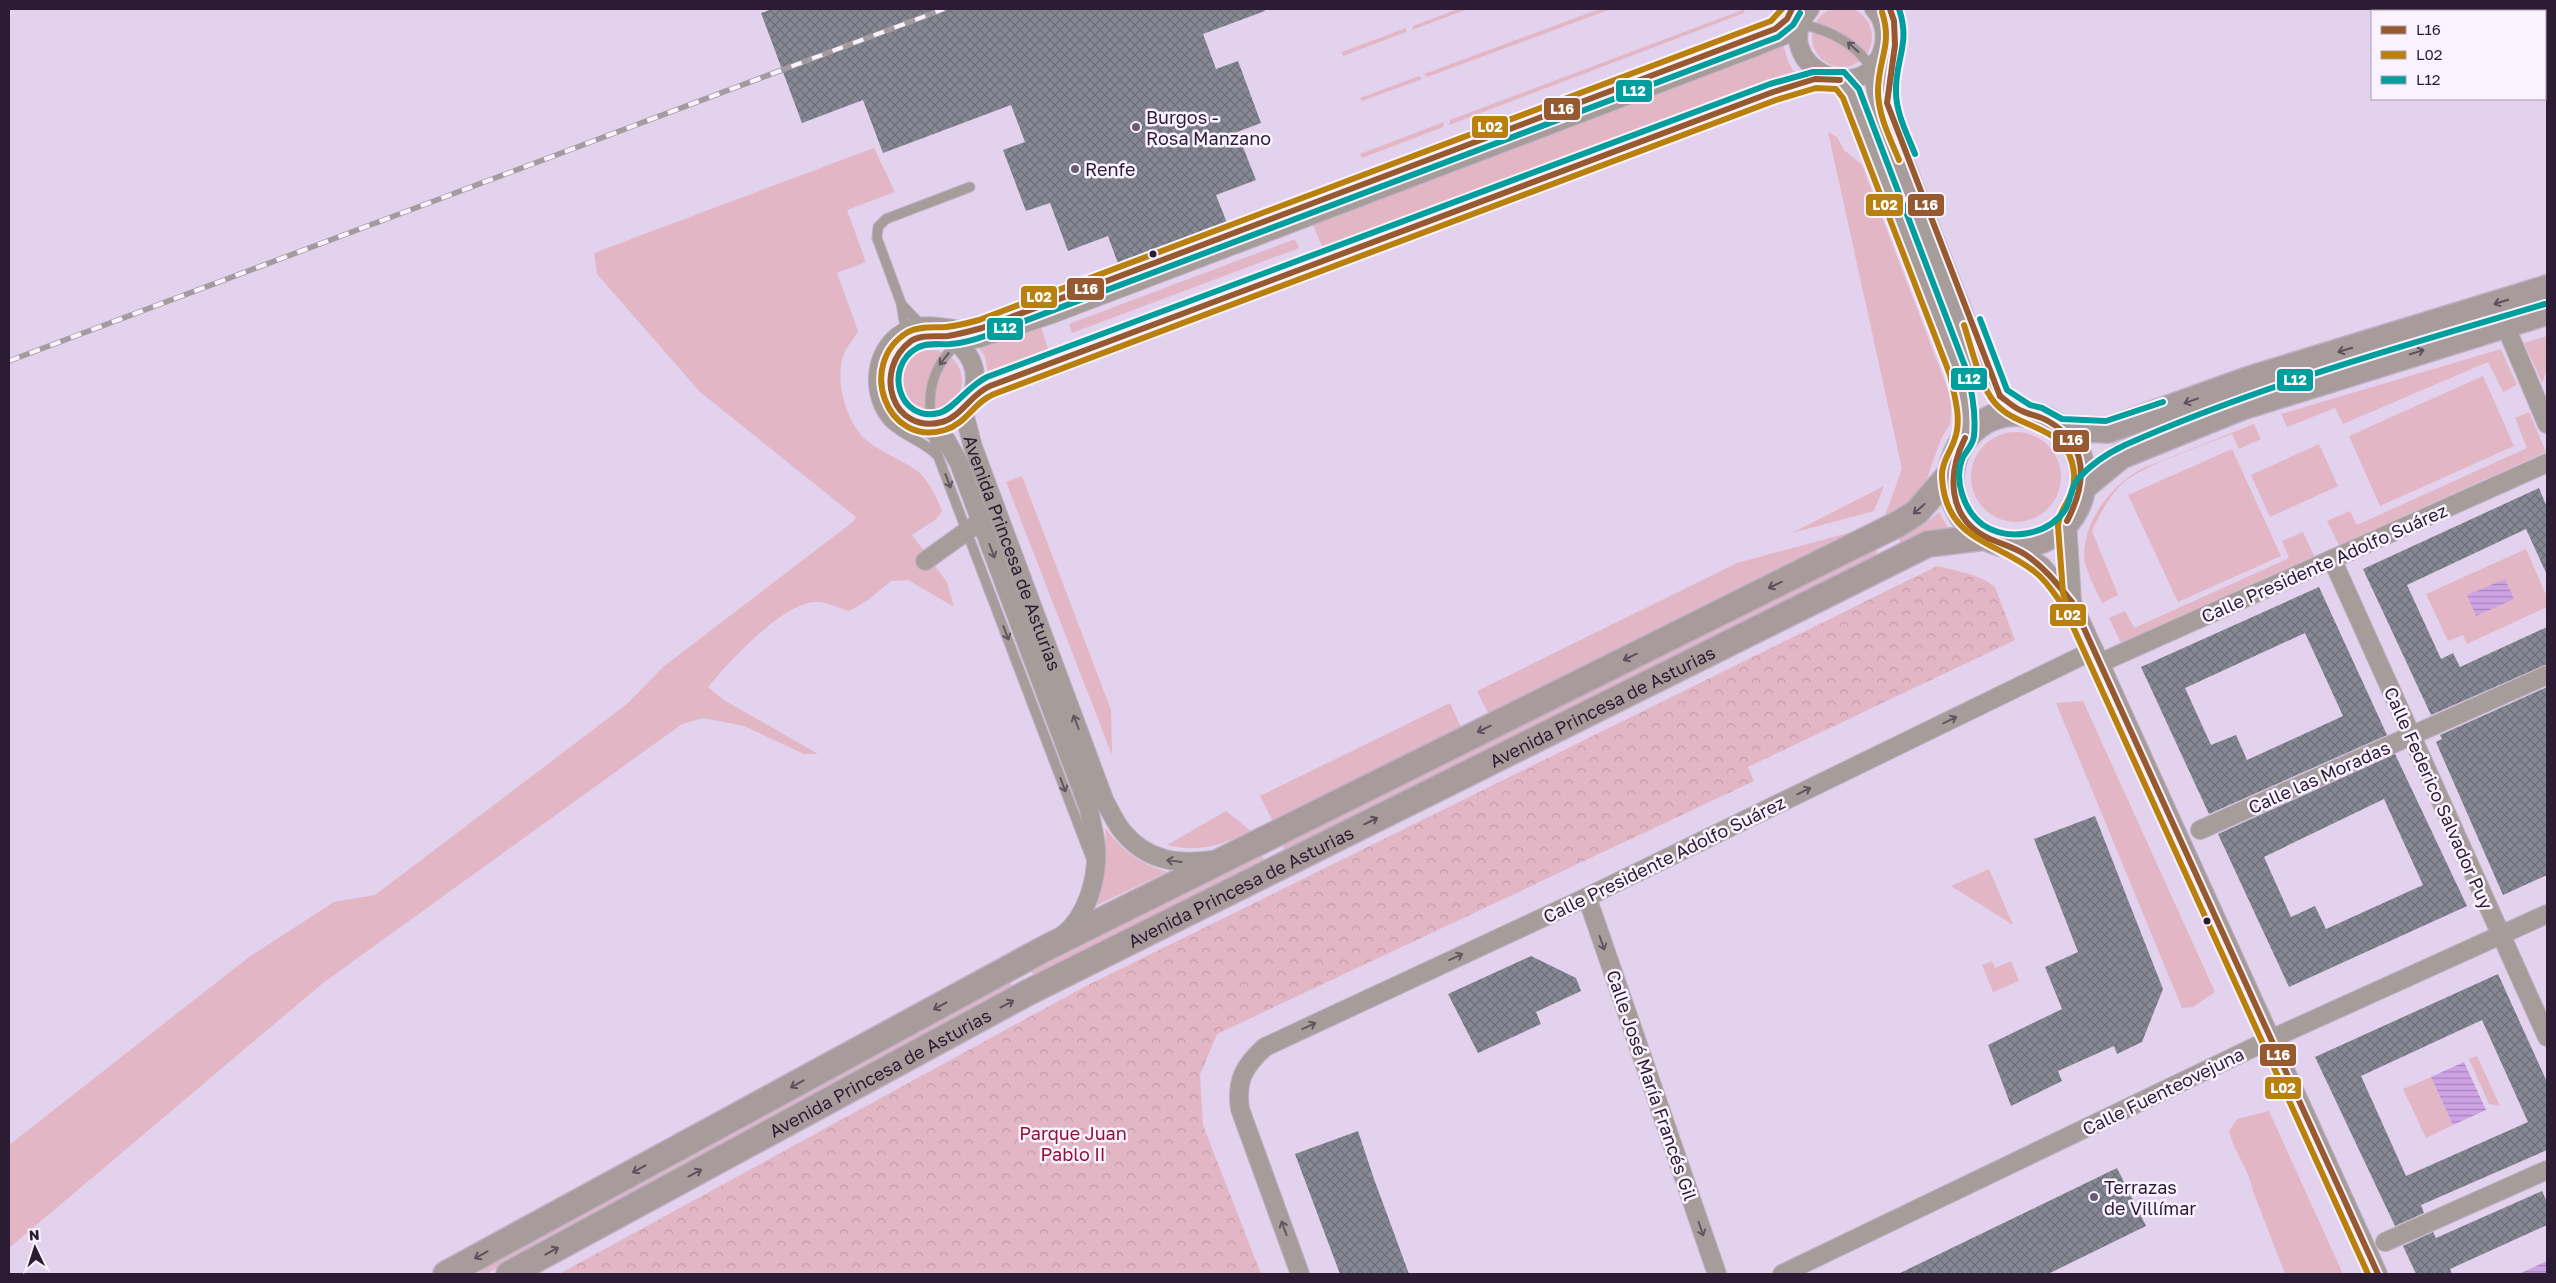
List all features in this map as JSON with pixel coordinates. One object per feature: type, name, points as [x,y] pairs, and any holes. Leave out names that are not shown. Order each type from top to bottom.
[{"type":"main road","points":[[2059,428],[2108,430],[2250,380],[2547,288]]},
{"type":"main road","points":[[2082,488],[2121,456],[2242,407],[2547,312]]},
{"type":"main road","points":[[2026,413],[2038,416],[2059,428],[2071,440],[2079,455],[2083,471],[2082,488],[2077,506],[2067,521],[2049,536],[2027,544],[1995,540],[1970,526],[1959,510],[1952,492],[1951,473],[1955,455],[1965,438],[1982,423],[2003,414],[2026,413]]},
{"type":"main road","name":"Avenida Princesa de Asturias","points":[[446,1274],[1044,949],[1900,523],[1917,512],[1951,473]]},
{"type":"main road","name":"Avenida Princesa de Asturias","points":[[509,1274],[1027,993],[1928,544],[1995,540]]},
{"type":"street","points":[[899,350],[912,340],[980,338],[1052,314],[1790,33],[1801,24],[1810,9]]},
{"type":"street","points":[[1874,9],[1884,25],[1885,38],[1883,51],[1874,69],[1881,115],[1966,339],[1982,374],[2000,396],[2026,413]]},
{"type":"street","points":[[1801,24],[1799,37],[1801,50],[1807,62],[1817,72],[1835,79],[1850,93],[1858,111],[1958,372],[1964,396],[1965,438]]},
{"type":"street","points":[[927,424],[952,418],[970,400],[1016,376],[1772,92],[1803,82],[1854,78],[1874,69]]},
{"type":"street","points":[[2510,339],[2547,424]]},
{"type":"street","name":"Avenida Princesa de Asturias","points":[[949,340],[973,364],[976,379],[965,417],[973,447],[1106,802],[1123,832],[1139,847],[1164,860],[1188,863],[1239,852]]},
{"type":"street","name":"Avenida Princesa de Asturias","points":[[899,350],[890,365],[887,382],[892,399],[903,413],[927,424],[946,440],[954,450],[974,526],[1089,809],[1096,846],[1096,869],[1091,891],[1082,911],[1069,931],[1044,949]]},
{"type":"street","name":"Calle Presidente Adolfo Suárez","points":[[1300,1274],[1240,1109],[1238,1094],[1242,1075],[1250,1060],[1265,1047],[2097,657],[2332,559],[2547,463]]},
{"type":"street","points":[[2067,521],[2072,602]]},
{"type":"street","points":[[924,561],[974,526]]},
{"type":"street","points":[[1995,540],[2042,566],[2072,602],[2378,1274]]},
{"type":"street","name":"Calle Federico Salvador Puy","points":[[2332,559],[2547,1037]]},
{"type":"street","name":"Calle las Moradas","points":[[2200,830],[2547,675]]},
{"type":"street","name":"Calle José María Francés Gil","points":[[1586,897],[1717,1274]]},
{"type":"street","name":"Calle Fuenteovejuna","points":[[1782,1274],[2271,1040],[2547,914]]},
{"type":"street","points":[[2385,1242],[2547,1170]]},
{"type":"lane","points":[[1775,29],[1787,19],[1792,9]]},
{"type":"lane","points":[[1887,103],[1888,74],[1896,53],[1897,33],[1890,9]]},
{"type":"lane","points":[[974,526],[938,456],[927,424],[932,381],[949,340],[1775,29],[1801,24],[1820,29],[1847,42],[1874,69],[2000,396]]},
{"type":"lane","points":[[899,350],[905,327],[902,303],[877,238],[878,227],[886,219],[970,187]]},
{"type":"lane","points":[[902,303],[917,322],[949,340],[982,328]]},
{"type":"lane","points":[[938,456],[931,449],[889,422],[878,406],[873,388],[872,372],[878,354],[890,338],[905,327],[917,322],[982,328]]},
{"type":"green space","points":[[1842,7],[1858,12],[1863,16],[1867,21],[1872,37],[1867,53],[1863,58],[1858,62],[1842,67],[1826,62],[1821,58],[1817,53],[1812,37],[1817,21],[1821,16],[1826,12]]},
{"type":"green space","points":[[1458,9],[1468,9],[1412,30],[1413,26]]},
{"type":"green space","points":[[1600,9],[1611,9],[1427,77],[1424,74]]},
{"type":"green space","points":[[1745,9],[1744,13],[1449,125],[1450,120]]},
{"type":"green space","points":[[1406,28],[1406,32],[1343,56],[1342,52]]},
{"type":"green space","points":[[1784,46],[1787,59],[1794,72],[1322,247],[1313,224]]},
{"type":"green space","points":[[1419,76],[1422,79],[1362,101],[1360,98]]},
{"type":"green space","points":[[1444,122],[1443,127],[1362,158],[1360,154]]},
{"type":"green space","points":[[1828,132],[1837,137],[1844,150],[1862,165],[1952,400],[1950,424],[1941,439],[1926,481],[1911,499],[1883,521],[1902,469]]},
{"type":"green space","points":[[874,148],[895,192],[847,210],[866,262],[837,273],[858,331],[847,348],[841,364],[841,388],[853,423],[866,440],[910,466],[920,474],[935,494],[942,511],[935,520],[912,535],[947,582],[954,607],[908,580],[891,581],[868,600],[849,611],[815,602],[802,605],[772,623],[729,663],[708,687],[724,700],[818,754],[804,754],[744,726],[703,718],[682,724],[323,983],[9,1248],[9,1145],[249,957],[334,902],[375,895],[627,704],[663,667],[854,521],[856,517],[700,392],[597,274],[594,253]]},
{"type":"green space","points":[[1295,239],[1299,248],[1072,333],[1069,324]]},
{"type":"green space","points":[[1041,327],[1049,352],[988,374],[985,356],[979,349]]},
{"type":"green space","points":[[2547,336],[2547,370],[2542,383],[2524,343]]},
{"type":"green space","points":[[2501,349],[2517,385],[2503,392],[2488,362],[2343,424],[2335,408],[2287,427],[2281,414]]},
{"type":"green space","points":[[931,350],[943,353],[953,359],[959,369],[962,381],[959,393],[953,403],[943,409],[931,412],[919,409],[909,403],[903,393],[900,381],[903,369],[909,359],[919,353]]},
{"type":"green space","points":[[2483,376],[2514,446],[2380,506],[2349,436]]},
{"type":"green space","points":[[2529,412],[2546,452],[2339,545],[2327,521],[2350,511],[2357,525],[2527,448],[2515,418]]},
{"type":"green space","points":[[2254,424],[2261,439],[2239,449],[2232,434],[2145,469],[2132,476],[2118,488],[2105,506],[2092,531],[2118,595],[2102,603],[2089,574],[2084,556],[2089,530],[2101,505],[2119,485],[2141,469]]},
{"type":"green space","points":[[2016,432],[2033,435],[2048,445],[2058,460],[2061,477],[2058,494],[2048,509],[2033,519],[2016,522],[1999,519],[1984,509],[1974,494],[1971,477],[1974,460],[1984,445],[1999,435]]},
{"type":"green space","points":[[2319,444],[2338,486],[2270,517],[2251,475]]},
{"type":"green space","points":[[2232,449],[2281,556],[2178,602],[2128,495]]},
{"type":"green space","points":[[1022,476],[1111,710],[1112,755],[1006,482]]},
{"type":"green space","points":[[1884,486],[1874,511],[1792,533]]},
{"type":"green space","points":[[1939,512],[1948,528],[1928,531],[1901,544],[1898,538],[1925,524]]},
{"type":"green space","points":[[1859,530],[1488,713],[1477,691],[1737,563]]},
{"type":"green space","points":[[2303,532],[2314,556],[2121,643],[2109,618],[2125,611],[2134,628],[2289,558],[2282,541]]},
{"type":"green space","points":[[1875,549],[1878,555],[1284,850],[1282,845]]},
{"type":"green space","points":[[2526,549],[2547,597],[2547,607],[2467,644],[2463,635],[2448,641],[2426,594]]},
{"type":"green space","name":"Parque Juan Pablo II","points":[[1937,566],[1975,576],[1995,587],[2015,640],[1748,767],[1754,781],[1217,1034],[1200,1075],[1203,1125],[1261,1274],[559,1274],[1084,987]]},
{"type":"green space","points":[[2083,701],[2215,992],[2193,1007],[2182,1008],[2056,703]]},
{"type":"green space","points":[[1450,703],[1461,727],[1272,820],[1260,796]]},
{"type":"green space","points":[[1226,811],[1251,831],[1220,844],[1200,848],[1167,845]]},
{"type":"green space","points":[[1105,828],[1118,844],[1139,860],[1167,872],[1093,907],[1104,869],[1106,849]]},
{"type":"green space","points":[[1262,855],[1264,860],[1034,976],[1031,971]]},
{"type":"green space","points":[[1989,869],[2013,925],[1951,886]]},
{"type":"green space","points":[[1992,961],[1995,968],[2011,961],[2019,981],[1993,992],[1982,965]]},
{"type":"green space","points":[[1010,982],[1013,987],[486,1274],[481,1274],[479,1271]]},
{"type":"green space","points":[[2477,1056],[2500,1106],[2489,1104],[2469,1059]]},
{"type":"green space","points":[[2431,1077],[2453,1125],[2426,1138],[2403,1089]]},
{"type":"green space","points":[[2269,1111],[2343,1274],[2285,1274],[2248,1175],[2229,1131],[2237,1119]]},
{"type":"shaded area","points":[[2505,579],[2514,599],[2476,616],[2467,595]]},
{"type":"shaded area","points":[[2464,1062],[2486,1110],[2453,1125],[2431,1077]]},
{"type":"shaded area","points":[[2547,1261],[2547,1274],[2521,1274],[2521,1273]]},
{"type":"building","name":"Burgos - Rosa Manzano","points":[[772,9],[1264,9],[1265,11],[1203,34],[1216,69],[1238,61],[1261,123],[1237,132],[1256,180],[1216,195],[1229,228],[1120,269],[1108,236],[1068,251],[1050,203],[1026,211],[1003,150],[1025,142],[1011,105],[883,153],[863,100],[802,123],[761,13]]},
{"type":"building","points":[[2539,488],[2547,507],[2547,575],[2526,529],[2407,585],[2441,659],[2453,653],[2460,667],[2547,627],[2547,664],[2431,715],[2363,569]]},
{"type":"building","points":[[2319,587],[2387,735],[2209,814],[2141,667]],"holes":[[[2305,633],[2343,716],[2247,760],[2236,735],[2211,745],[2185,688]]]},
{"type":"building","points":[[2547,687],[2547,875],[2503,895],[2436,742],[2442,739],[2440,735]]},
{"type":"building","points":[[2395,754],[2467,906],[2289,987],[2218,834]],"holes":[[[2384,799],[2423,885],[2326,929],[2315,906],[2291,917],[2264,857]]]},
{"type":"building","points":[[2095,816],[2163,989],[2142,1042],[2117,1054],[2114,1046],[2058,1071],[2062,1081],[2011,1106],[1988,1045],[2062,1009],[2045,967],[2078,952],[2034,839]]},
{"type":"building","points":[[1531,956],[1576,978],[1581,991],[1536,1012],[1541,1024],[1478,1053],[1448,994]]},
{"type":"building","points":[[2498,974],[2547,1082],[2547,1150],[2421,1205],[2424,1213],[2395,1226],[2315,1057]],"holes":[[[2482,1020],[2528,1122],[2406,1176],[2361,1076]]]},
{"type":"building","points":[[1358,1131],[1409,1274],[1340,1274],[1295,1154]]},
{"type":"building","name":"Terrazas de Villímar","points":[[2117,1168],[2146,1226],[2048,1274],[1898,1274]]},
{"type":"building","points":[[2542,1191],[2547,1202],[2547,1225],[2450,1269],[2452,1274],[2416,1274],[2403,1246],[2433,1232],[2436,1238]]},
{"type":"railway","points":[[9,361],[944,9]]},
{"type":"transit line","name":"L02","points":[[1782,9],[1771,21],[979,320],[954,326],[922,328],[908,332],[892,346],[884,363],[881,381],[885,399],[894,415],[907,427],[924,432],[945,430],[959,423],[981,402],[994,394],[1776,100],[1816,88],[1836,89],[1843,98],[1950,375],[1957,406],[1958,423],[1955,438],[1943,467],[1942,478],[1945,499],[1952,515],[1962,527],[1975,537],[2035,572],[2047,584],[2064,607],[2368,1274]]},
{"type":"transit line","name":"L16","points":[[1792,9],[1787,19],[1775,29],[982,328],[948,336],[915,339],[899,353],[892,368],[890,383],[893,397],[900,410],[911,419],[925,423],[942,422],[955,415],[977,394],[990,386],[1773,92],[1815,79],[1840,80]]},
{"type":"transit line","name":"L16","points":[[1890,9],[1894,21],[1895,45],[1887,103],[2000,396]]},
{"type":"transit line","name":"L12","points":[[1899,9],[1902,21],[1903,42],[1896,80],[1896,100],[1902,123],[1915,154]]},
{"type":"transit line","name":"L02","points":[[1882,12],[1886,43],[1879,80],[1880,109],[1899,160]]},
{"type":"transit line","name":"L12","points":[[1800,13],[1793,25],[1778,37],[985,336],[960,343],[921,346],[907,357],[900,368],[898,380],[900,391],[905,402],[914,410],[925,414],[939,413],[950,407],[973,386],[987,377],[1770,84],[1813,72],[1844,72],[1859,89],[1966,369],[1973,402],[1974,436],[1960,466],[1960,485],[1970,512],[1983,525],[1993,530],[2016,534],[2027,533],[2049,525],[2058,519],[2065,510],[2077,480],[2093,465],[2125,445],[2176,423],[2280,385],[2545,304]]},
{"type":"transit line","name":"L12","points":[[1980,319],[2007,390],[2030,405],[2042,408],[2062,419],[2106,421],[2163,402]]},
{"type":"transit line","name":"L02","points":[[1964,325],[1980,376],[1995,403],[2005,412],[2053,437],[2063,445],[2070,457],[2074,482],[2070,496],[2061,513],[2058,526],[2063,593],[2071,620]]},
{"type":"transit line","name":"L16","points":[[2000,396],[2019,410],[2048,421],[2061,430],[2071,441],[2077,453],[2081,479],[2074,507],[2067,521]]},
{"type":"transit line","name":"L16","points":[[1965,438],[1955,466],[1954,494],[1958,507],[1965,519],[1975,529],[1988,538],[2021,552],[2033,560],[2051,577],[2072,602],[2378,1274]]},
{"type":"place","name":"Burgos - Rosa Manzano","points":[[1136,127]]},
{"type":"place","name":"Renfe","points":[[1075,169]]},
{"type":"place","name":"Terrazas de Villímar","points":[[2094,1197]]}]
